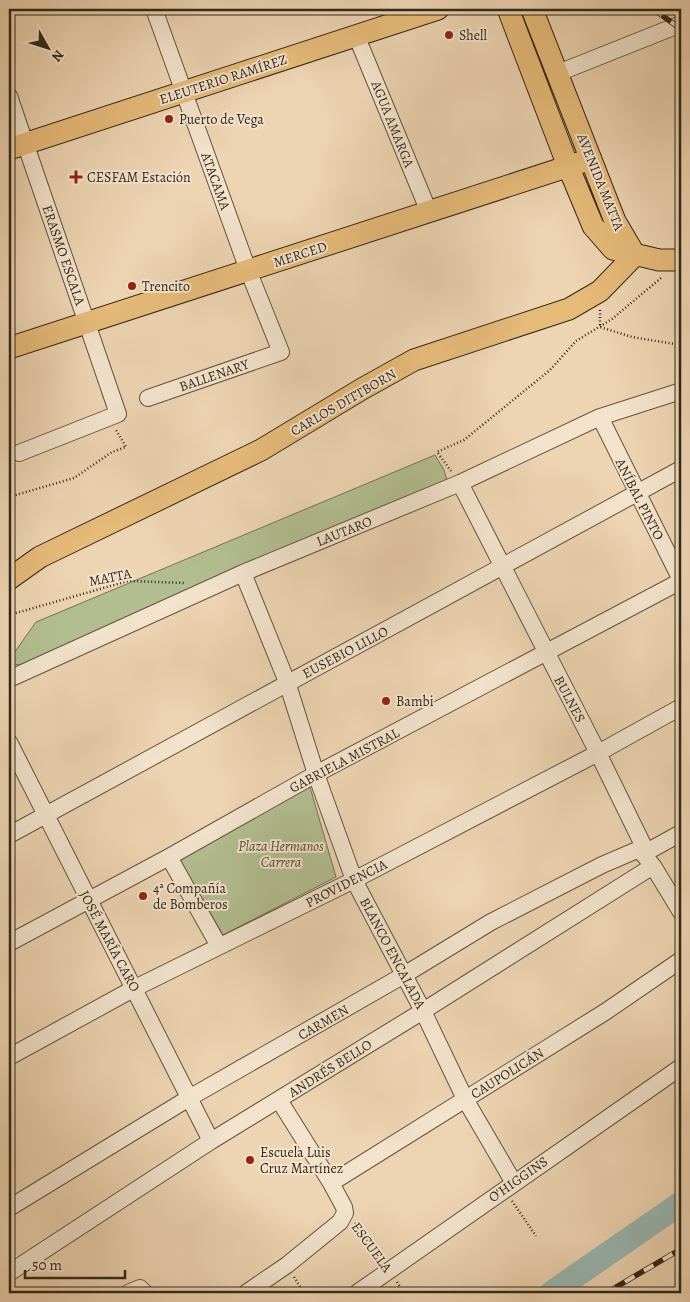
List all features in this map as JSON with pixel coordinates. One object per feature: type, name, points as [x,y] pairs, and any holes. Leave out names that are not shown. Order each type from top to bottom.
[{"type":"main road","name":"ELEUTERIO RAMÍREZ","points":[[17,146],[438,9]]},
{"type":"main road","name":"AVENIDA MATTA","points":[[508,9],[593,226],[613,248],[635,255]]},
{"type":"main road","name":"AVENIDA MATTA","points":[[532,9],[615,221],[635,255]]},
{"type":"main road","name":"MERCED","points":[[9,348],[591,159]]},
{"type":"main road","points":[[635,255],[659,260],[674,267]]},
{"type":"main road","name":"CARLOS DITTBORN","points":[[9,579],[40,557],[260,450],[414,360],[569,308],[600,291],[635,255]]},
{"type":"street","name":"ATACAMA","points":[[154,9],[248,270],[280,352]]},
{"type":"street","points":[[558,73],[681,24]]},
{"type":"street","name":"AGUA AMARGA","points":[[356,35],[429,212]]},
{"type":"street","name":"ERASMO ESCALA","points":[[9,96],[17,146],[88,322],[114,416]]},
{"type":"street","name":"BALLENARY","points":[[148,398],[280,352]]},
{"type":"street","name":"LAUTARO","points":[[9,680],[243,573],[460,484],[600,417],[681,391]]},
{"type":"street","points":[[19,453],[114,416]]},
{"type":"street","name":"ANÍBAL PINTO","points":[[600,417],[681,580]]},
{"type":"street","name":"EUSEBIO LILLO","points":[[9,835],[681,469]]},
{"type":"street","name":"BULNES","points":[[460,484],[598,753],[647,856],[681,912]]},
{"type":"street","name":"BLANCO ENCALADA","points":[[243,573],[287,682],[316,774],[354,880],[424,1011],[509,1186]]},
{"type":"street","name":"GABRIELA MISTRAL","points":[[9,943],[169,857],[316,774],[546,654],[681,580]]},
{"type":"street","name":"PROVIDENCIA","points":[[9,1057],[135,988],[354,880],[598,753],[681,706]]},
{"type":"street","name":"JOSÉ MARÍA CARO","points":[[9,742],[211,1141]]},
{"type":"street","name":"CARMEN","points":[[9,1208],[189,1098],[404,975],[491,922],[602,865],[647,856],[681,833]]},
{"type":"street","name":"ANDRÉS BELLO","points":[[9,1273],[211,1141],[424,1011],[647,856]]},
{"type":"street","points":[[169,857],[219,946]]},
{"type":"street","name":"CAUPOLICÁN","points":[[331,1183],[605,1012],[681,960]]},
{"type":"street","name":"O'HIGGINS","points":[[357,1293],[681,1067]]},
{"type":"street","name":"ESCUELA","points":[[279,1100],[331,1183],[344,1207],[345,1213]]},
{"type":"street","points":[[246,1293],[287,1265],[340,1222],[345,1213]]},
{"type":"path","points":[[460,484],[437,452],[464,440],[550,370],[576,341],[612,319],[674,267]]},
{"type":"path","points":[[600,291],[600,327]]},
{"type":"path","points":[[600,327],[632,338],[681,345]]},
{"type":"path","points":[[9,497],[74,478],[112,452],[126,448],[114,416]]},
{"type":"path","name":"MATTA","points":[[9,615],[128,581],[192,583]]},
{"type":"path","points":[[509,1186],[536,1236]]},
{"type":"path","name":"ESCUELA","points":[[345,1213],[352,1219],[404,1293]]},
{"type":"path","points":[[287,1265],[304,1293]]},
{"type":"green space","points":[[435,455],[444,470],[447,480],[24,666],[9,663],[9,660],[36,622]]},
{"type":"green space","name":"Plaza Hermanos Carrera","points":[[310,787],[336,877],[223,935],[178,858]]},
{"type":"waterway","points":[[551,1293],[681,1203]]},
{"type":"railway","points":[[653,9],[681,29]]},
{"type":"railway","points":[[606,1293],[681,1249]]},
{"type":"place","name":"Shell","points":[[449,35]]},
{"type":"place","name":"Puerto de Vega","points":[[169,119]]},
{"type":"place","name":"CESFAM Estación","points":[[76,177]]},
{"type":"place","name":"Trencito","points":[[132,286]]},
{"type":"place","name":"Bambi","points":[[386,701]]},
{"type":"place","name":"4ª Compañía de Bomberos","points":[[143,896]]},
{"type":"place","name":"Escuela Luis Cruz Martínez","points":[[250,1160]]}]
